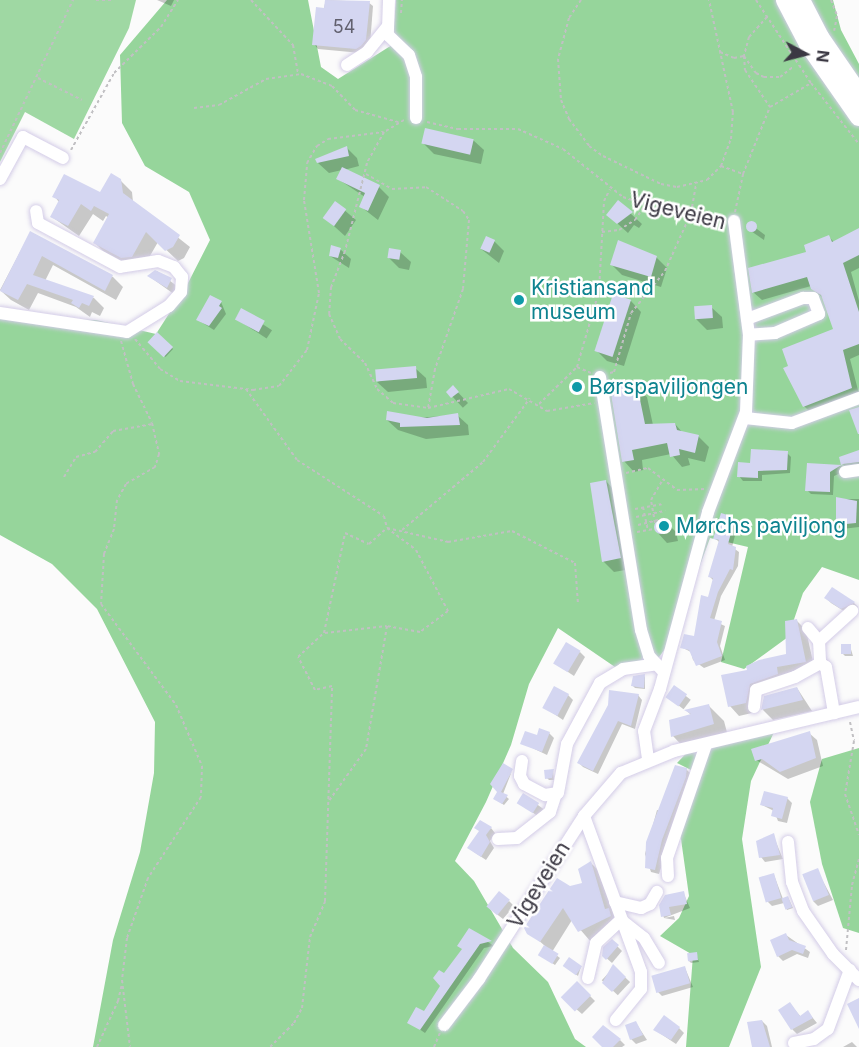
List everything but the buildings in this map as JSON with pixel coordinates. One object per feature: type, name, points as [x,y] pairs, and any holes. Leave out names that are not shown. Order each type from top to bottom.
[{"type":"highway","points":[[785,0],[808,44],[859,117]]},
{"type":"highway","points":[[801,0],[820,37],[859,94]]},
{"type":"street","points":[[389,0],[388,35],[409,55],[414,68],[418,87],[416,118]]},
{"type":"street","points":[[776,0],[808,44]]},
{"type":"street","points":[[347,65],[367,52],[388,26]]},
{"type":"street","points":[[0,179],[23,136],[63,158]]},
{"type":"street","points":[[0,313],[123,331],[175,300],[183,284],[178,271],[158,261],[120,267],[38,223],[36,211]]},
{"type":"street","name":"Vigeveien","points":[[648,759],[644,731],[661,668],[715,491],[745,418],[748,336],[734,221]]},
{"type":"street","points":[[747,319],[804,298],[813,298],[819,314],[775,333],[748,336]]},
{"type":"street","points":[[600,377],[644,645],[661,668]]},
{"type":"street","points":[[745,418],[792,423],[859,398]]},
{"type":"street","points":[[845,472],[859,470]]},
{"type":"street","points":[[819,641],[852,611]]},
{"type":"street","points":[[808,628],[819,641],[820,663]]},
{"type":"street","points":[[754,707],[756,690],[795,677],[820,663]]},
{"type":"street","points":[[820,663],[826,667],[834,713]]},
{"type":"street","name":"Vigeveien","points":[[498,838],[517,838],[550,812],[556,794],[562,787],[567,744],[600,683],[623,669],[661,668]]},
{"type":"street","name":"Vigeveien","points":[[444,1026],[479,979],[584,816],[610,782],[648,759],[854,709]]},
{"type":"street","points":[[668,876],[667,858],[705,745]]},
{"type":"street","points":[[522,761],[520,776],[524,784],[545,795],[556,794]]},
{"type":"street","points":[[584,816],[621,920],[638,960],[642,984],[637,996],[616,1020]]},
{"type":"street","points":[[789,842],[792,882],[803,911],[859,980]]},
{"type":"street","points":[[615,902],[641,908],[650,904],[657,892]]},
{"type":"street","points":[[621,920],[644,938],[659,963]]},
{"type":"street","points":[[588,978],[596,943],[621,920]]},
{"type":"street","points":[[794,1043],[814,1039],[828,1029],[850,970]]},
{"type":"path","points":[[0,153],[38,78],[73,0]]},
{"type":"path","points":[[96,0],[111,0]]},
{"type":"path","points":[[63,158],[75,145],[114,73],[161,27],[178,0]]},
{"type":"path","points":[[250,0],[293,45],[298,74]]},
{"type":"path","points":[[401,17],[402,0]]},
{"type":"path","points":[[581,0],[569,18],[558,59],[561,100],[576,131],[603,156],[661,184],[677,187],[696,184],[721,166],[734,125],[709,0]]},
{"type":"path","points":[[756,0],[811,83],[859,144]]},
{"type":"path","points":[[831,0],[838,23],[832,33]]},
{"type":"path","points":[[767,17],[749,38],[744,56],[748,76],[770,107]]},
{"type":"path","points":[[720,52],[734,58],[744,56]]},
{"type":"path","points":[[744,56],[756,73],[764,77],[780,76],[794,66]]},
{"type":"path","points":[[194,108],[219,105],[266,79],[298,74],[332,86],[355,110],[398,122]]},
{"type":"path","points":[[38,78],[82,100]]},
{"type":"path","points":[[734,221],[743,174],[770,107],[811,83]]},
{"type":"path","points":[[123,331],[160,369],[180,381],[246,389],[279,386],[307,350],[319,289],[303,194],[305,170],[313,153],[328,139],[384,132],[398,122],[416,118]]},
{"type":"path","name":"Vigeveien","points":[[416,118],[458,129],[504,128],[534,134],[563,149],[610,189],[645,205],[734,221]]},
{"type":"path","points":[[384,132],[365,173],[331,287],[329,309],[340,339],[359,355],[377,389],[393,403],[428,408],[509,389],[530,398],[548,411],[557,412],[603,402]]},
{"type":"path","points":[[721,166],[743,174]]},
{"type":"path","points":[[365,173],[392,189],[426,187],[463,211],[469,220],[464,289],[435,369],[428,408]]},
{"type":"path","points":[[577,367],[600,377],[614,372],[632,313],[665,271],[691,213],[696,184]]},
{"type":"path","points":[[540,404],[577,367],[586,344],[599,291],[604,201],[610,189]]},
{"type":"path","points":[[602,232],[619,230],[635,220],[645,205]]},
{"type":"path","points":[[97,1047],[118,1001],[127,938],[148,878],[201,797],[202,787],[202,766],[176,705],[101,604],[104,554],[114,529],[117,500],[126,484],[155,467],[159,454],[152,423],[133,384],[123,331]]},
{"type":"path","points":[[246,389],[297,460],[384,516],[387,528],[416,550],[448,610],[420,632],[387,626],[324,633]]},
{"type":"path","points":[[401,531],[483,462],[530,398]]},
{"type":"path","points":[[64,477],[76,457],[95,452],[113,431],[152,423]]},
{"type":"path","points":[[615,475],[648,468],[677,490],[715,491]]},
{"type":"path","points":[[655,522],[652,506],[663,479]]},
{"type":"path","points":[[635,509],[662,504]]},
{"type":"path","points":[[643,507],[648,530]]},
{"type":"path","points":[[636,517],[665,510]]},
{"type":"path","points":[[638,525],[667,518]]},
{"type":"path","points":[[387,528],[448,542],[512,531],[575,563],[578,604]]},
{"type":"path","points":[[270,1047],[294,1023],[302,1008],[310,937],[325,901],[332,686],[315,690],[298,657],[324,633],[345,533],[369,544],[387,528]]},
{"type":"path","points":[[625,534],[654,528]]},
{"type":"path","points":[[328,802],[366,749],[387,626]]},
{"type":"path","points":[[854,709],[854,741],[845,794],[859,835]]},
{"type":"path","points":[[850,970],[844,947],[859,859]]},
{"type":"path","points":[[122,980],[130,1047]]},
{"type":"green space","points":[[0,0],[136,0],[129,28],[74,139],[25,112],[0,162]]},
{"type":"green space","points":[[167,0],[308,0],[321,67],[338,79],[392,45],[396,0],[833,0],[841,30],[859,64],[859,580],[822,567],[803,593],[788,637],[744,669],[721,662],[748,547],[710,538],[674,636],[655,663],[615,667],[558,628],[529,684],[511,745],[486,802],[455,861],[474,881],[513,948],[548,982],[575,1039],[586,1047],[93,1047],[113,940],[140,852],[154,773],[155,722],[97,609],[52,564],[0,535],[0,318],[96,320],[156,334],[186,287],[210,240],[189,192],[145,166],[122,123],[120,55]]},
{"type":"green space","points":[[775,730],[751,781],[742,839],[761,967],[729,1047],[686,1047],[693,955],[660,936],[679,918],[689,896],[680,832],[693,771],[677,763],[699,740]]},
{"type":"green space","points":[[859,748],[859,933],[843,928],[822,864],[810,802],[822,759]]},
{"type":"place","name":"Kristiansand museum","points":[[519,300]]},
{"type":"place","name":"Børspaviljongen","points":[[577,387]]},
{"type":"place","name":"Mørchs paviljong","points":[[664,526]]}]
